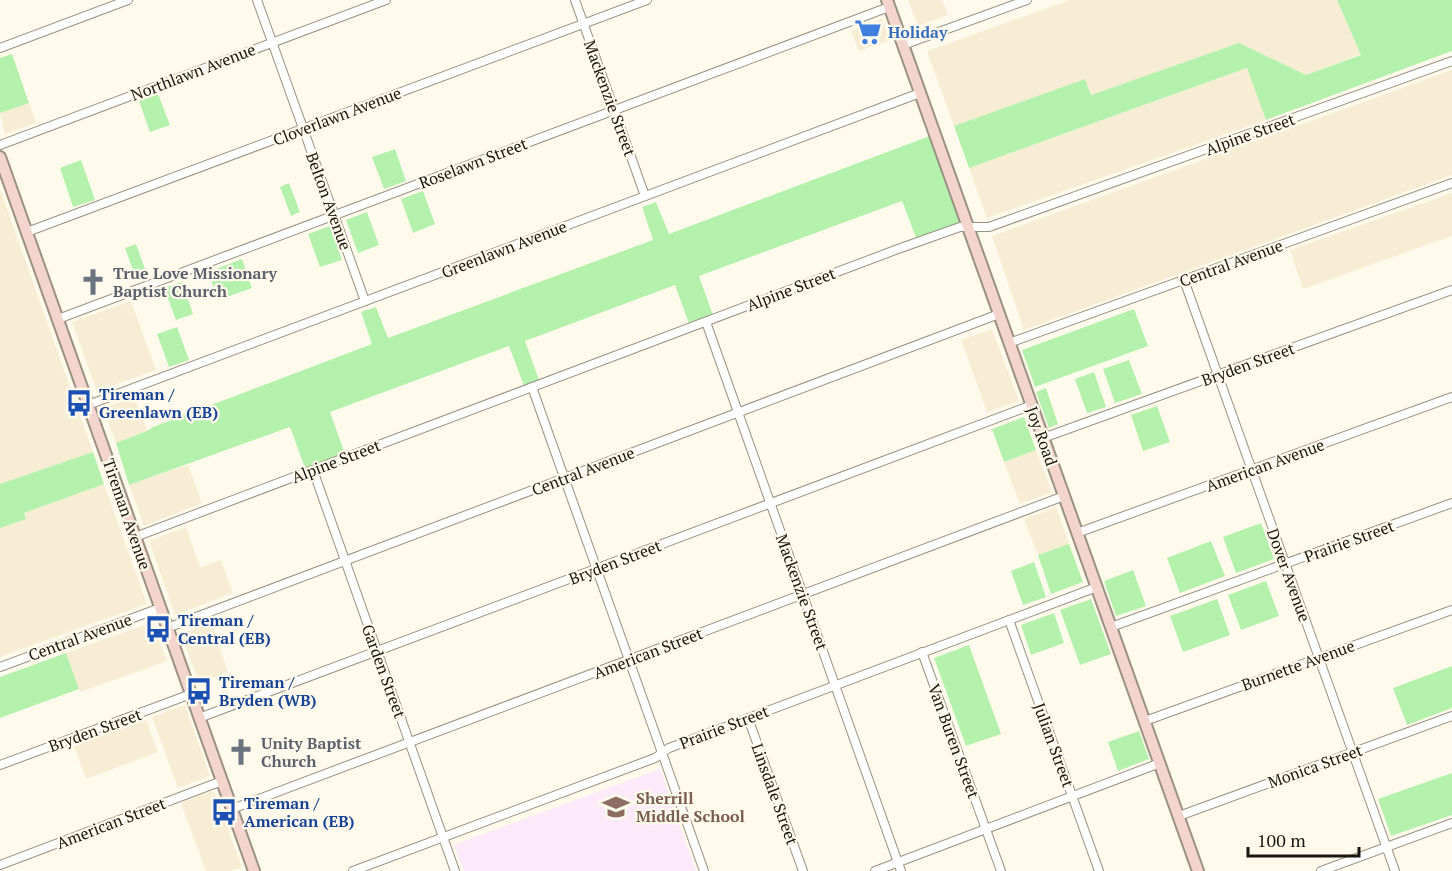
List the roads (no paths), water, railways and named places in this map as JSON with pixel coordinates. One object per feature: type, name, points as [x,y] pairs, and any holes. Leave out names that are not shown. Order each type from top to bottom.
[{"type":"street","points":[[0,48],[128,0]]},
{"type":"street","name":"Belton Avenue","points":[[257,0],[365,301]]},
{"type":"street","name":"Northlawn Avenue","points":[[0,145],[386,0]]},
{"type":"street","name":"Mackenzie Street","points":[[575,0],[645,196]]},
{"type":"street","name":"Cloverlawn Avenue","points":[[27,232],[647,0]]},
{"type":"street","points":[[903,45],[1027,0]]},
{"type":"street","name":"Joy Road","points":[[888,3],[1198,871]]},
{"type":"street","name":"Roselawn Street","points":[[58,319],[615,110],[888,3]]},
{"type":"street","name":"Alpine Street","points":[[135,537],[898,249],[960,227],[989,226],[1000,223],[1452,61]]},
{"type":"street","name":"Greenlawn Avenue","points":[[88,405],[920,93]]},
{"type":"street","name":"Tireman Avenue","points":[[0,157],[253,871]]},
{"type":"street","name":"Central Avenue","points":[[1010,343],[1452,183]]},
{"type":"street","name":"Dover Avenue","points":[[1184,280],[1395,871]]},
{"type":"street","name":"Bryden Street","points":[[1043,438],[1452,290]]},
{"type":"street","name":"Central Avenue","points":[[167,628],[999,314]]},
{"type":"street","name":"Mackenzie Street","points":[[706,322],[901,871]]},
{"type":"street","points":[[532,387],[704,871]]},
{"type":"street","name":"American Avenue","points":[[1077,533],[1452,397]]},
{"type":"street","name":"Bryden Street","points":[[199,718],[1032,405]]},
{"type":"street","name":"Garden Street","points":[[313,470],[455,871]]},
{"type":"street","name":"American Street","points":[[232,809],[1064,496]]},
{"type":"street","name":"Prairie Street","points":[[1111,627],[1452,503]]},
{"type":"street","name":"Prairie Street","points":[[353,871],[655,758],[669,748],[1096,587]]},
{"type":"street","name":"Central Avenue","points":[[0,667],[160,608]]},
{"type":"street","name":"Burnette Avenue","points":[[1145,721],[1452,610]]},
{"type":"street","name":"Julian Street","points":[[1009,620],[1099,871]]},
{"type":"street","name":"Van Buren Street","points":[[922,652],[1001,871]]},
{"type":"street","name":"Bryden Street","points":[[0,765],[191,694]]},
{"type":"street","name":"Monica Street","points":[[1179,816],[1452,716]]},
{"type":"street","name":"Linsdale Street","points":[[748,718],[802,871]]},
{"type":"street","points":[[875,871],[1160,763]]},
{"type":"street","name":"American Street","points":[[0,865],[222,781]]},
{"type":"street","points":[[1321,871],[1452,823]]},
{"type":"place","name":"Holiday","points":[[868,32]]},
{"type":"place","name":"True Love Missionary Baptist Church","points":[[93,282]]},
{"type":"place","name":"Tireman / Greenlawn (EB)","points":[[79,403]]},
{"type":"place","name":"Tireman / Central (EB)","points":[[158,629]]},
{"type":"place","name":"Tireman / Bryden (WB)","points":[[199,691]]},
{"type":"place","name":"Unity Baptist Church","points":[[241,752]]},
{"type":"place","name":"Sherrill Middle School","points":[[616,807]]},
{"type":"place","name":"Tireman / American (EB)","points":[[224,812]]}]
